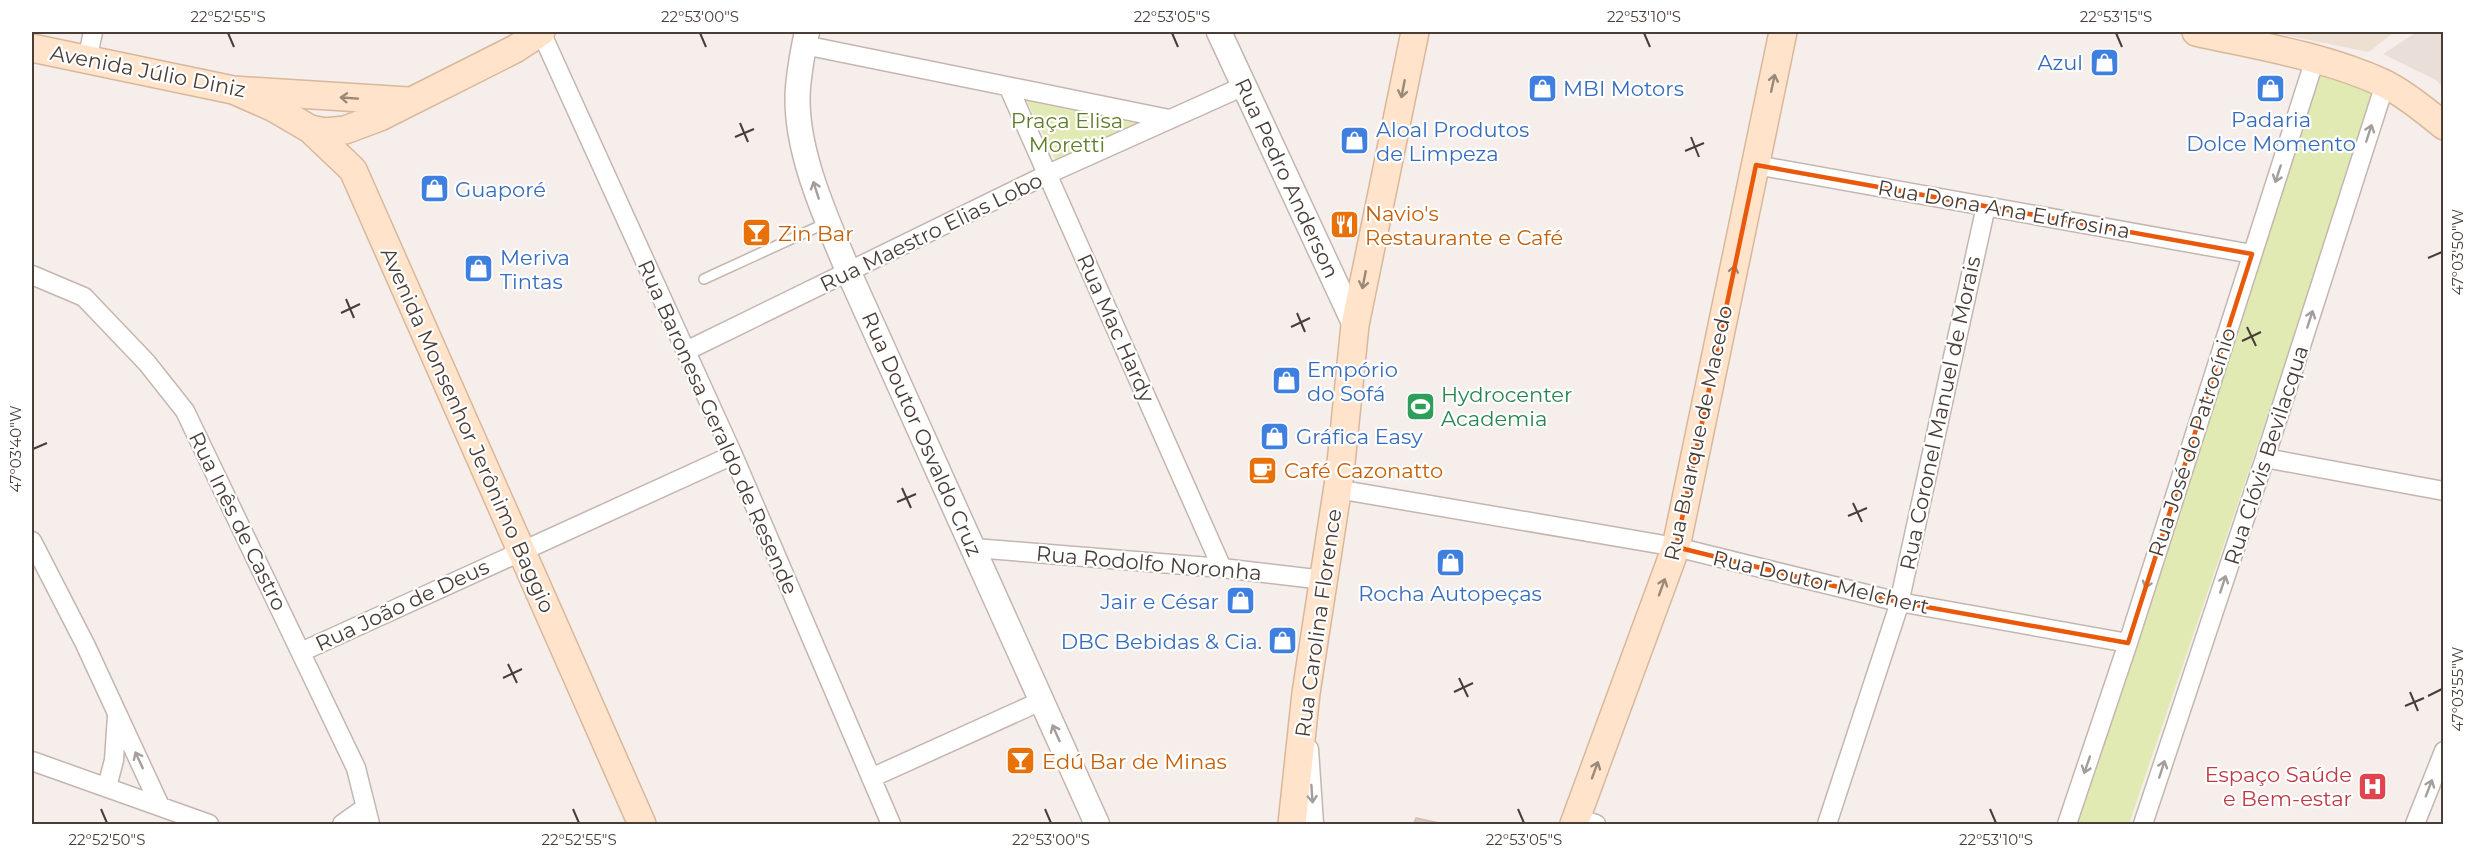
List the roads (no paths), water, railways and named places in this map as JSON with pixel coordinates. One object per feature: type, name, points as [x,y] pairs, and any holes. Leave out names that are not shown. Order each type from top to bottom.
[{"type":"main road","name":"Rua Baronesa Geraldo de Resende","points":[[380,117],[515,49],[541,32]]},
{"type":"main road","name":"Rua Carolina Florence","points":[[1292,825],[1306,693],[1337,489],[1355,325],[1415,32]]},
{"type":"main road","name":"Rua Buarque de Macedo","points":[[1583,822],[1676,547],[1784,32]]},
{"type":"main road","points":[[2196,32],[2315,59],[2385,84],[2444,126]]},
{"type":"main road","name":"Avenida Júlio Diniz","points":[[32,48],[233,90],[408,101]]},
{"type":"main road","name":"Avenida Monsenhor Jerônimo Baggio","points":[[233,90],[274,108],[310,129],[353,170],[642,825]]},
{"type":"main road","points":[[310,129],[325,132],[345,130],[380,117]]},
{"type":"main road","points":[[353,170],[360,139],[380,117]]},
{"type":"street","points":[[87,60],[93,32]]},
{"type":"street","name":"Rua Baronesa Geraldo de Resende","points":[[541,32],[733,454],[891,825]]},
{"type":"street","name":"Rua Pedro Anderson","points":[[1219,32],[1355,325]]},
{"type":"street","points":[[806,38],[1009,88],[1169,119]]},
{"type":"street","name":"Rua Doutor Osvaldo Cruz","points":[[806,38],[798,88],[800,128],[815,190],[849,273],[1097,825]]},
{"type":"street","name":"Rua José do Patrocínio","points":[[2067,825],[2128,643],[2315,59]]},
{"type":"street","name":"Rua Clóvis Bevilacqua","points":[[2143,825],[2265,458],[2385,84]]},
{"type":"street","name":"Rua Maestro Elias Lobo","points":[[686,351],[1048,174],[1244,86]]},
{"type":"street","name":"Rua Mac Hardy","points":[[1009,88],[1222,568]]},
{"type":"street","name":"Rua Dona Ana Eufrosina","points":[[1756,165],[2252,254]]},
{"type":"street","name":"Rua Coronel Manuel de Morais","points":[[1827,825],[1899,602],[1986,206]]},
{"type":"street","name":"Rua Inês de Castro","points":[[32,275],[84,297],[147,363],[185,411],[356,768],[368,816]]},
{"type":"street","name":"Rua João de Deus","points":[[301,652],[733,454]]},
{"type":"street","points":[[2265,458],[2444,491]]},
{"type":"street","name":"Rua Doutor Melchert","points":[[1337,489],[1676,547],[1899,602],[2128,643]]},
{"type":"street","points":[[32,541],[85,644],[160,806]]},
{"type":"street","name":"Rua Rodolfo Noronha","points":[[974,548],[1222,568],[1324,580]]},
{"type":"street","points":[[1306,693],[1314,825]]},
{"type":"street","points":[[871,778],[1041,701]]},
{"type":"street","points":[[107,787],[114,760],[117,715]]},
{"type":"street","points":[[2415,825],[2444,751]]},
{"type":"street","points":[[32,761],[209,825]]},
{"type":"street","points":[[342,825],[368,816]]},
{"type":"lane","points":[[704,279],[828,222]]},
{"type":"place","name":"Azul","points":[[2104,62]]},
{"type":"place","name":"MBI Motors","points":[[1542,88]]},
{"type":"place","name":"Padaria Dolce Momento","points":[[2271,88]]},
{"type":"place","name":"Aloal Produtos de Limpeza","points":[[1355,141]]},
{"type":"place","name":"Guaporé","points":[[434,189]]},
{"type":"place","name":"Navio's Restaurante e Café","points":[[1344,225]]},
{"type":"place","name":"Zin Bar","points":[[757,233]]},
{"type":"place","name":"Meriva Tintas","points":[[479,269]]},
{"type":"place","name":"Empório do Sofá","points":[[1286,381]]},
{"type":"place","name":"Hydrocenter Academia","points":[[1420,406]]},
{"type":"place","name":"Gráfica Easy","points":[[1275,436]]},
{"type":"place","name":"Café Cazonatto","points":[[1263,470]]},
{"type":"place","name":"Rocha Autopeças","points":[[1450,562]]},
{"type":"place","name":"Jair e César","points":[[1240,601]]},
{"type":"place","name":"DBC Bebidas & Cia.","points":[[1283,641]]},
{"type":"place","name":"Edú Bar de Minas","points":[[1021,761]]},
{"type":"place","name":"Espaço Saúde e Bem-estar","points":[[2373,786]]},
{"type":"park label","name":"Praça Elisa Moretti","points":[[1067,132]]}]
